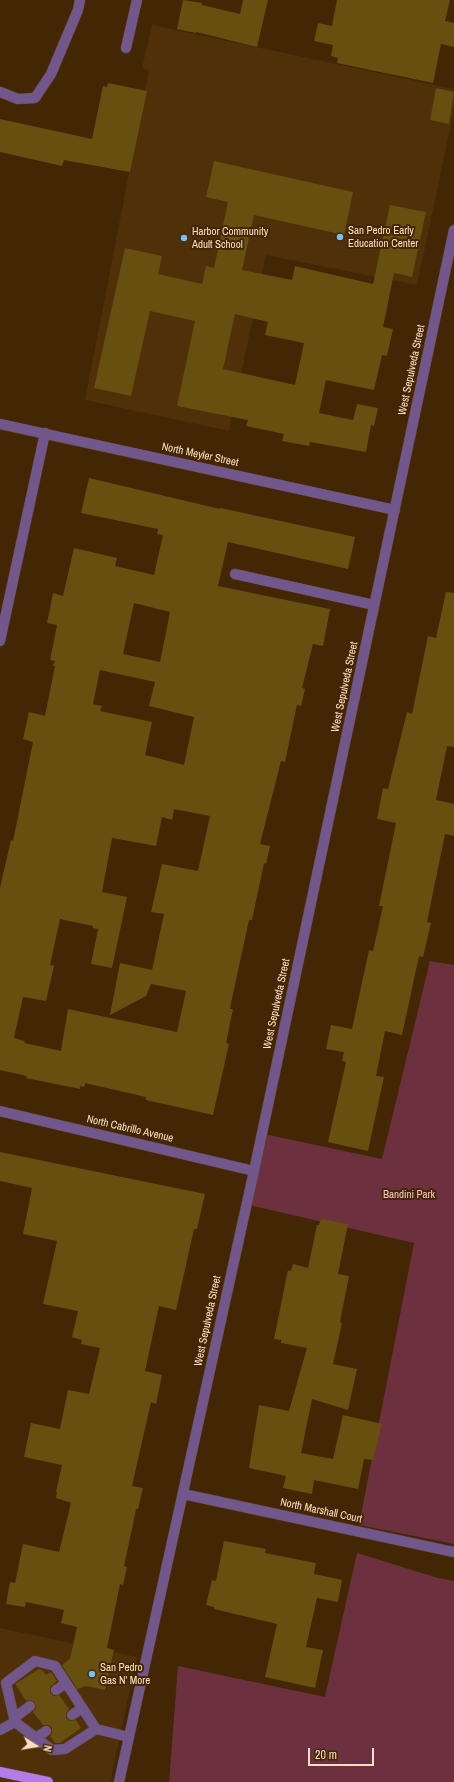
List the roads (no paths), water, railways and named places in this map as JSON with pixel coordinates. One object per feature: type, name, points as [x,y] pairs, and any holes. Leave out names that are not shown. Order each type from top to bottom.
[{"type":"main road","points":[[0,1772],[48,1782]]},
{"type":"street","points":[[0,92],[18,99],[35,98],[51,74],[78,10],[80,0]]},
{"type":"street","points":[[126,48],[137,0]]},
{"type":"street","name":"West Sepulveda Street","points":[[119,1782],[254,1171],[454,230]]},
{"type":"street","name":"North Meyler Street","points":[[0,424],[395,510]]},
{"type":"street","points":[[0,641],[45,433]]},
{"type":"street","points":[[235,574],[374,606]]},
{"type":"street","name":"North Cabrillo Avenue","points":[[0,1111],[254,1171]]},
{"type":"street","name":"North Marshall Court","points":[[183,1494],[454,1552]]},
{"type":"street","points":[[96,1729],[65,1749],[52,1750],[14,1720],[6,1683],[35,1661],[55,1666],[96,1729],[129,1737]]},
{"type":"street","points":[[56,1690],[66,1683]]},
{"type":"street","points":[[0,1730],[30,1706]]},
{"type":"street","points":[[72,1714],[82,1708]]},
{"type":"street","points":[[36,1738],[46,1731]]},
{"type":"place","name":"San Pedro Early Education Center","points":[[340,237]]},
{"type":"place","name":"Harbor Community Adult School","points":[[184,238]]},
{"type":"place","name":"San Pedro Gas N' More","points":[[92,1674]]},
{"type":"park label","name":"Bandini Park","points":[[409,1195]]}]
